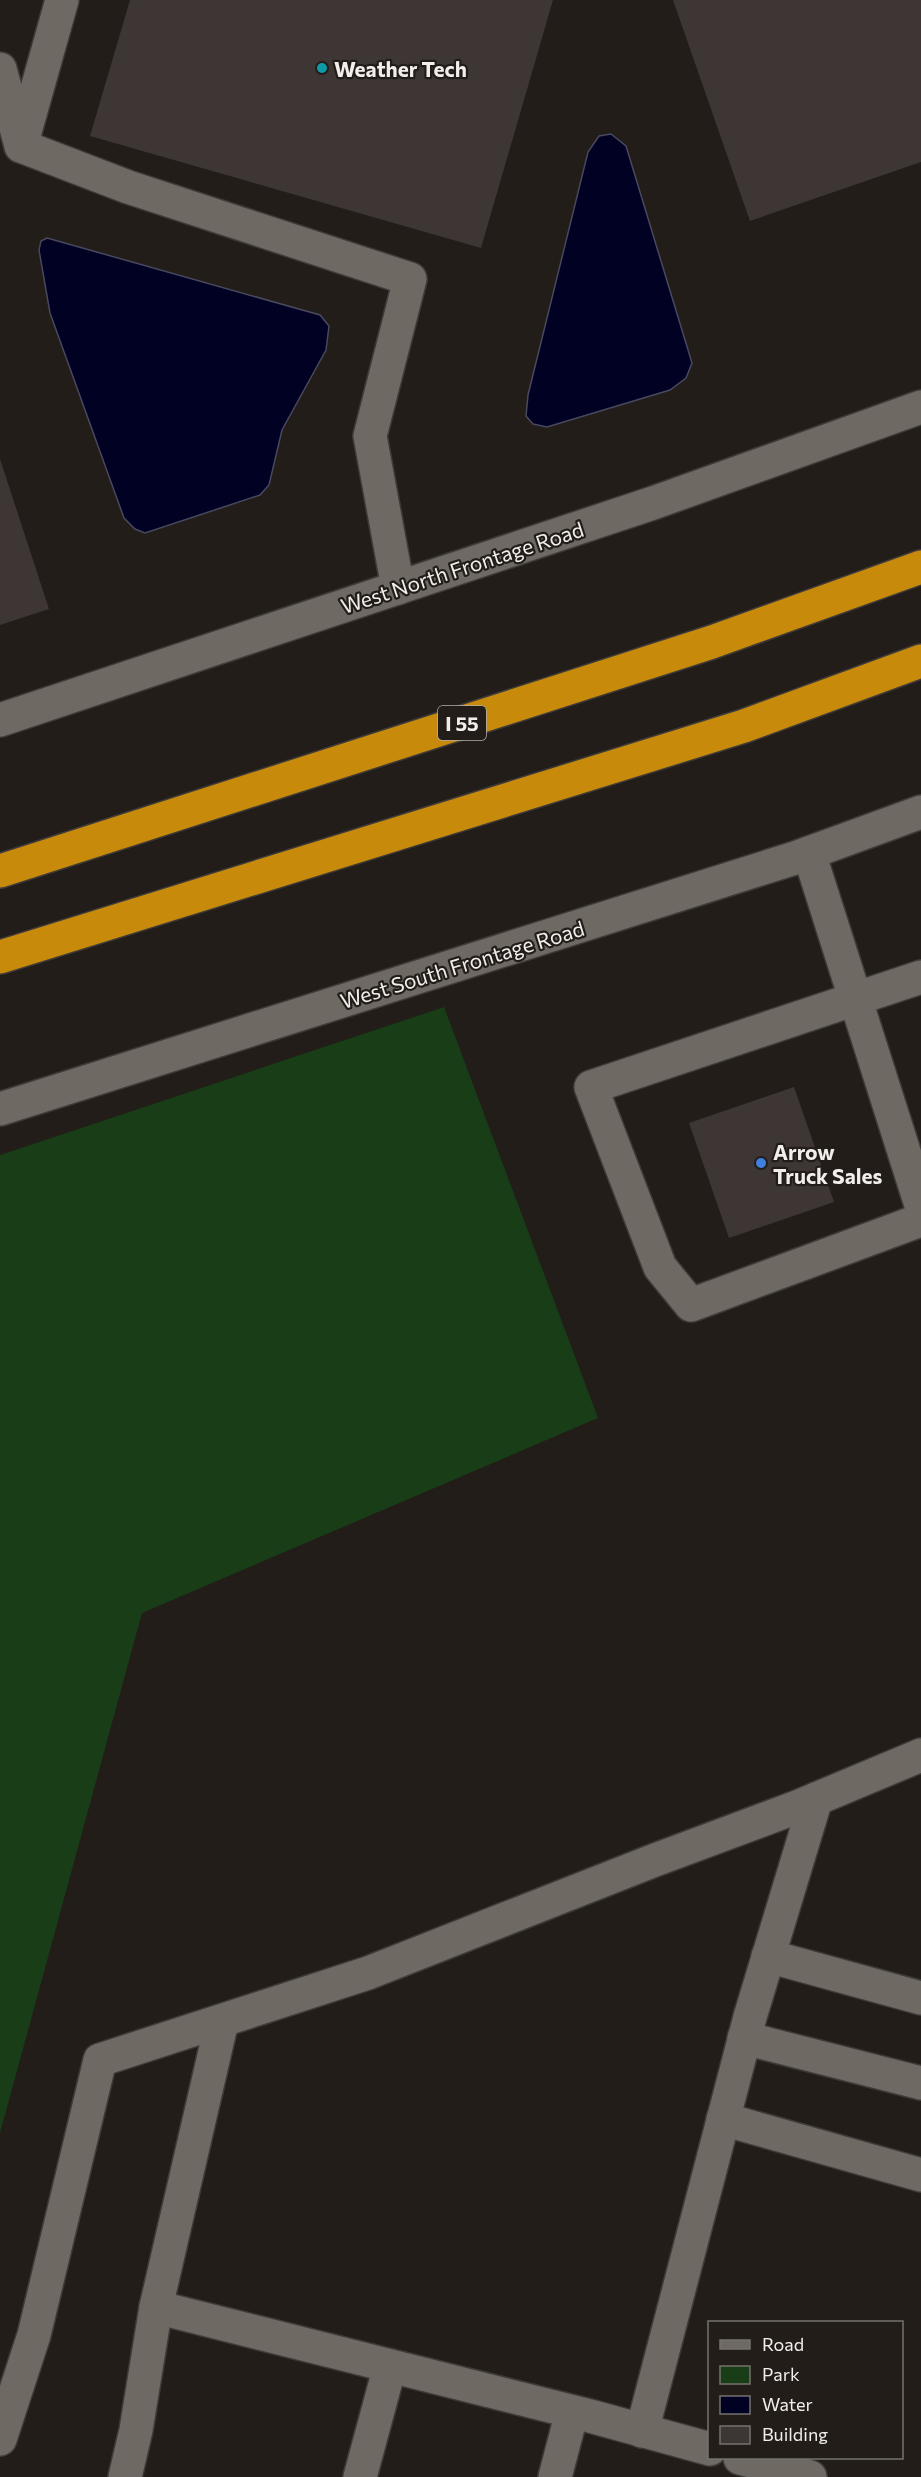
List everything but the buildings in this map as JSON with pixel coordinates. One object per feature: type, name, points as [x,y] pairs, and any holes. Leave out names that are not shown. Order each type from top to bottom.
[{"type":"highway","name":"I 55","points":[[0,871],[712,642],[921,567]]},
{"type":"highway","points":[[0,957],[744,726],[921,661]]},
{"type":"street","points":[[21,146],[62,0]]},
{"type":"street","points":[[0,69],[21,146]]},
{"type":"street","points":[[21,146],[128,187],[410,279],[370,436],[398,588]]},
{"type":"street","name":"West North Frontage Road","points":[[0,720],[653,504],[921,407]]},
{"type":"street","name":"West South Frontage Road","points":[[0,1109],[809,853],[921,812]]},
{"type":"street","points":[[809,853],[921,1205]]},
{"type":"street","points":[[921,977],[591,1087],[660,1267],[691,1305],[921,1220]]},
{"type":"street","points":[[0,2439],[34,2335],[100,2060],[368,1973],[816,1799],[921,1755]]},
{"type":"street","points":[[642,2431],[744,2038],[816,1799]]},
{"type":"street","points":[[768,1956],[921,1998]]},
{"type":"street","points":[[124,2477],[136,2430],[156,2307],[222,2021]]},
{"type":"street","points":[[744,2038],[921,2083]]},
{"type":"street","points":[[723,2119],[921,2175]]},
{"type":"street","points":[[156,2307],[708,2448]]},
{"type":"street","points":[[360,2477],[390,2366]]},
{"type":"street","points":[[555,2477],[572,2412]]},
{"type":"street","points":[[750,2466],[810,2477]]},
{"type":"green space","points":[[444,1007],[598,1418],[142,1613],[0,2133],[0,1155]]},
{"type":"water","points":[[611,134],[626,146],[692,363],[686,378],[670,390],[547,427],[533,424],[526,416],[528,395],[588,152],[599,136]]},
{"type":"water","points":[[47,238],[320,315],[329,326],[326,350],[282,430],[269,485],[260,495],[145,533],[135,529],[124,518],[50,313],[39,250],[41,241]]},
{"type":"place","name":"Weather Tech","points":[[322,68]]},
{"type":"place","name":"Arrow Truck Sales","points":[[761,1163]]}]
